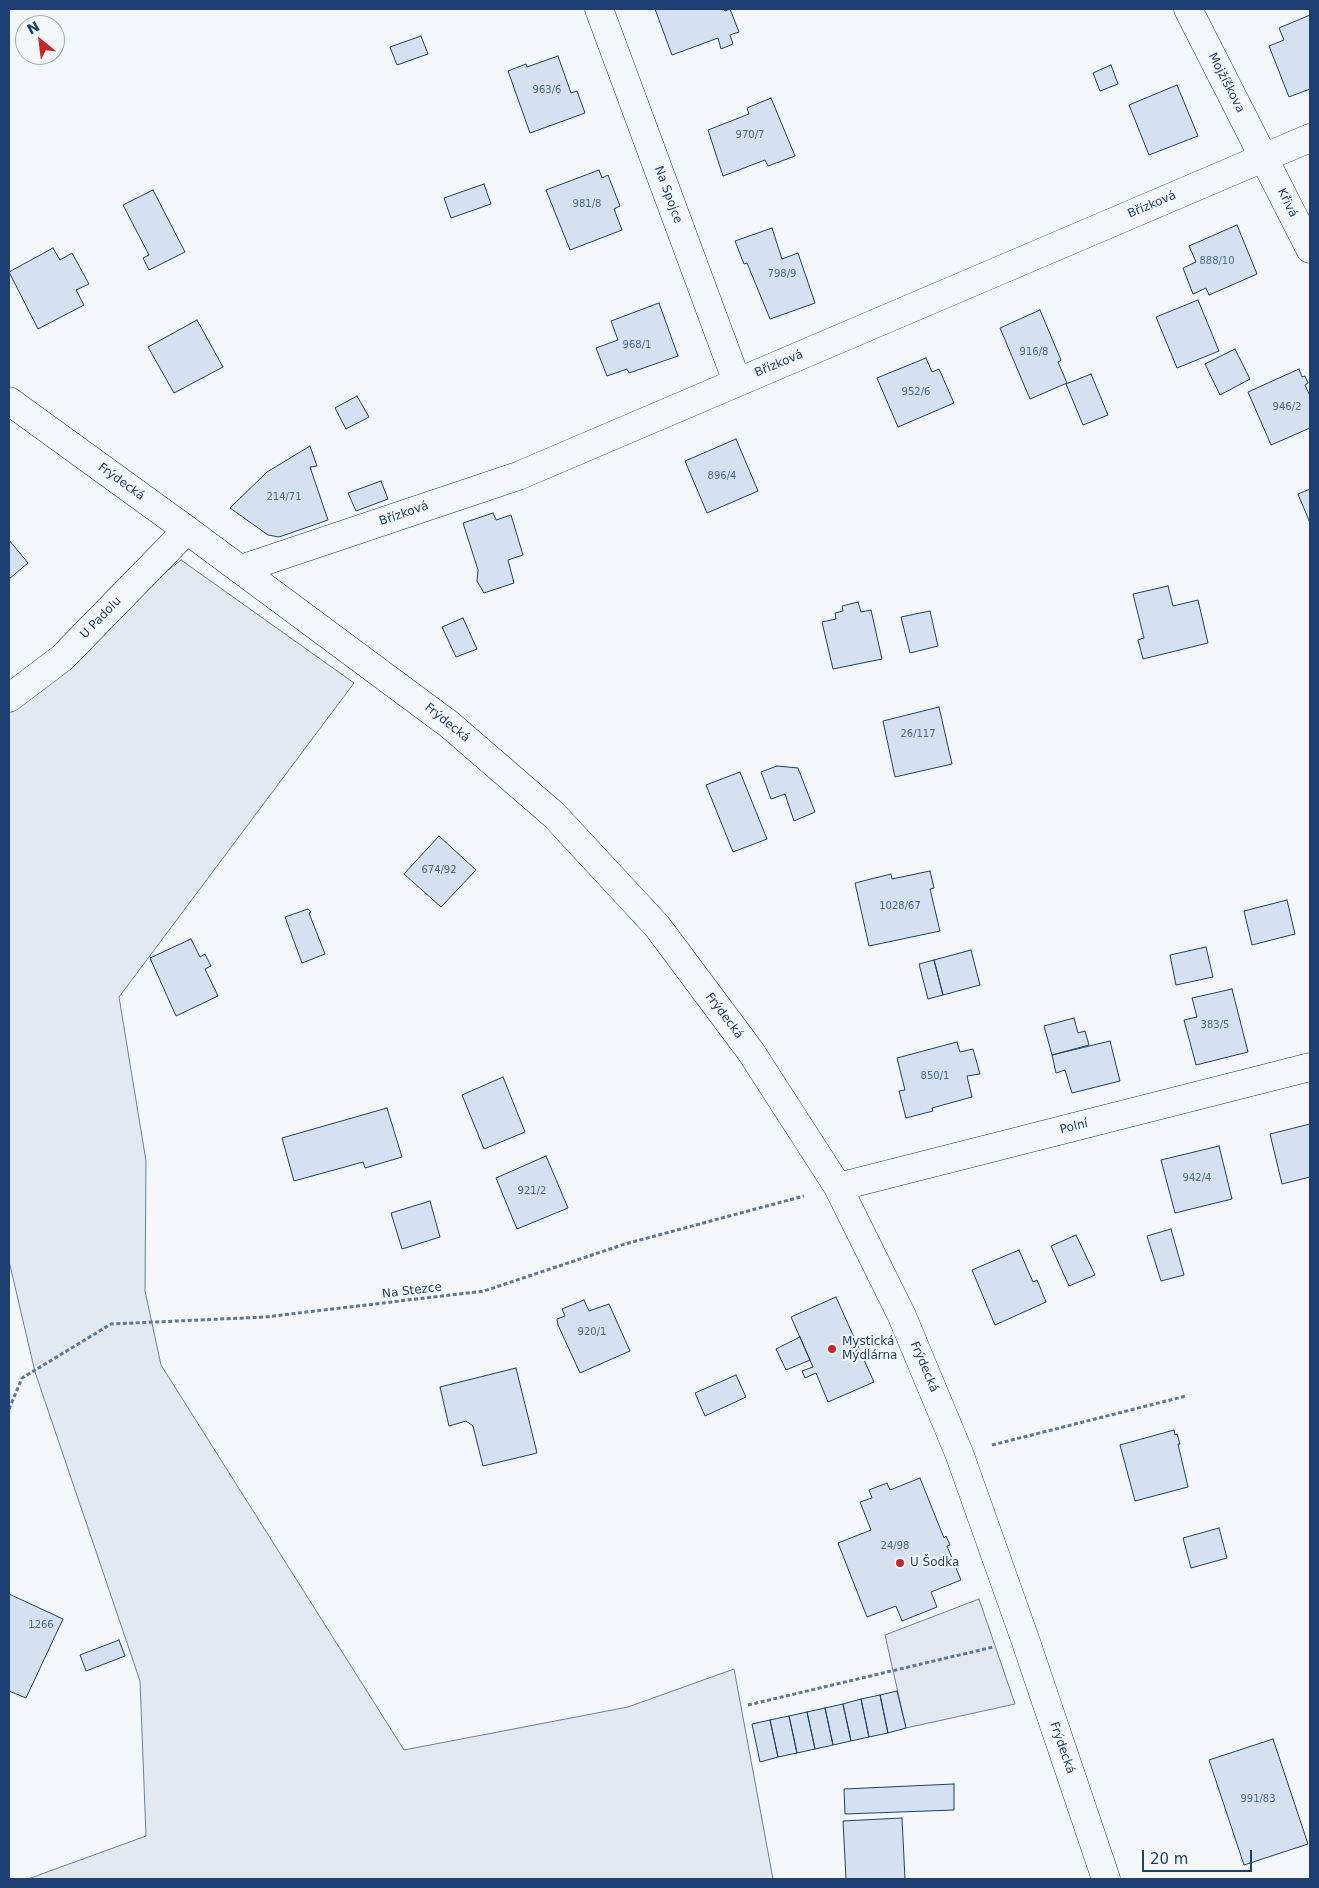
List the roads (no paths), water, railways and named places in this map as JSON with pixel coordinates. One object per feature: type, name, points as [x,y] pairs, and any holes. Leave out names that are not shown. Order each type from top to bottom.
[{"type":"street","name":"Na Spojce","points":[[598,9],[737,382]]},
{"type":"street","name":"Mojžíškova","points":[[1188,9],[1264,157]]},
{"type":"street","name":"Břízková","points":[[241,569],[518,476],[1310,138]]},
{"type":"street","name":"Křivá","points":[[1264,157],[1310,249]]},
{"type":"street","name":"Frýdecká","points":[[9,401],[241,569],[450,725],[554,815],[657,926],[751,1052],[838,1187],[902,1316],[959,1453],[1025,1639],[1106,1879]]},
{"type":"street","name":"U Padolu","points":[[9,698],[62,658],[187,530]]},
{"type":"street","name":"Polní","points":[[838,1187],[1310,1066]]},
{"type":"place","name":"Mystická Mýdlárna","points":[[832,1349]]},
{"type":"place","name":"U Šodka","points":[[900,1563]]}]
